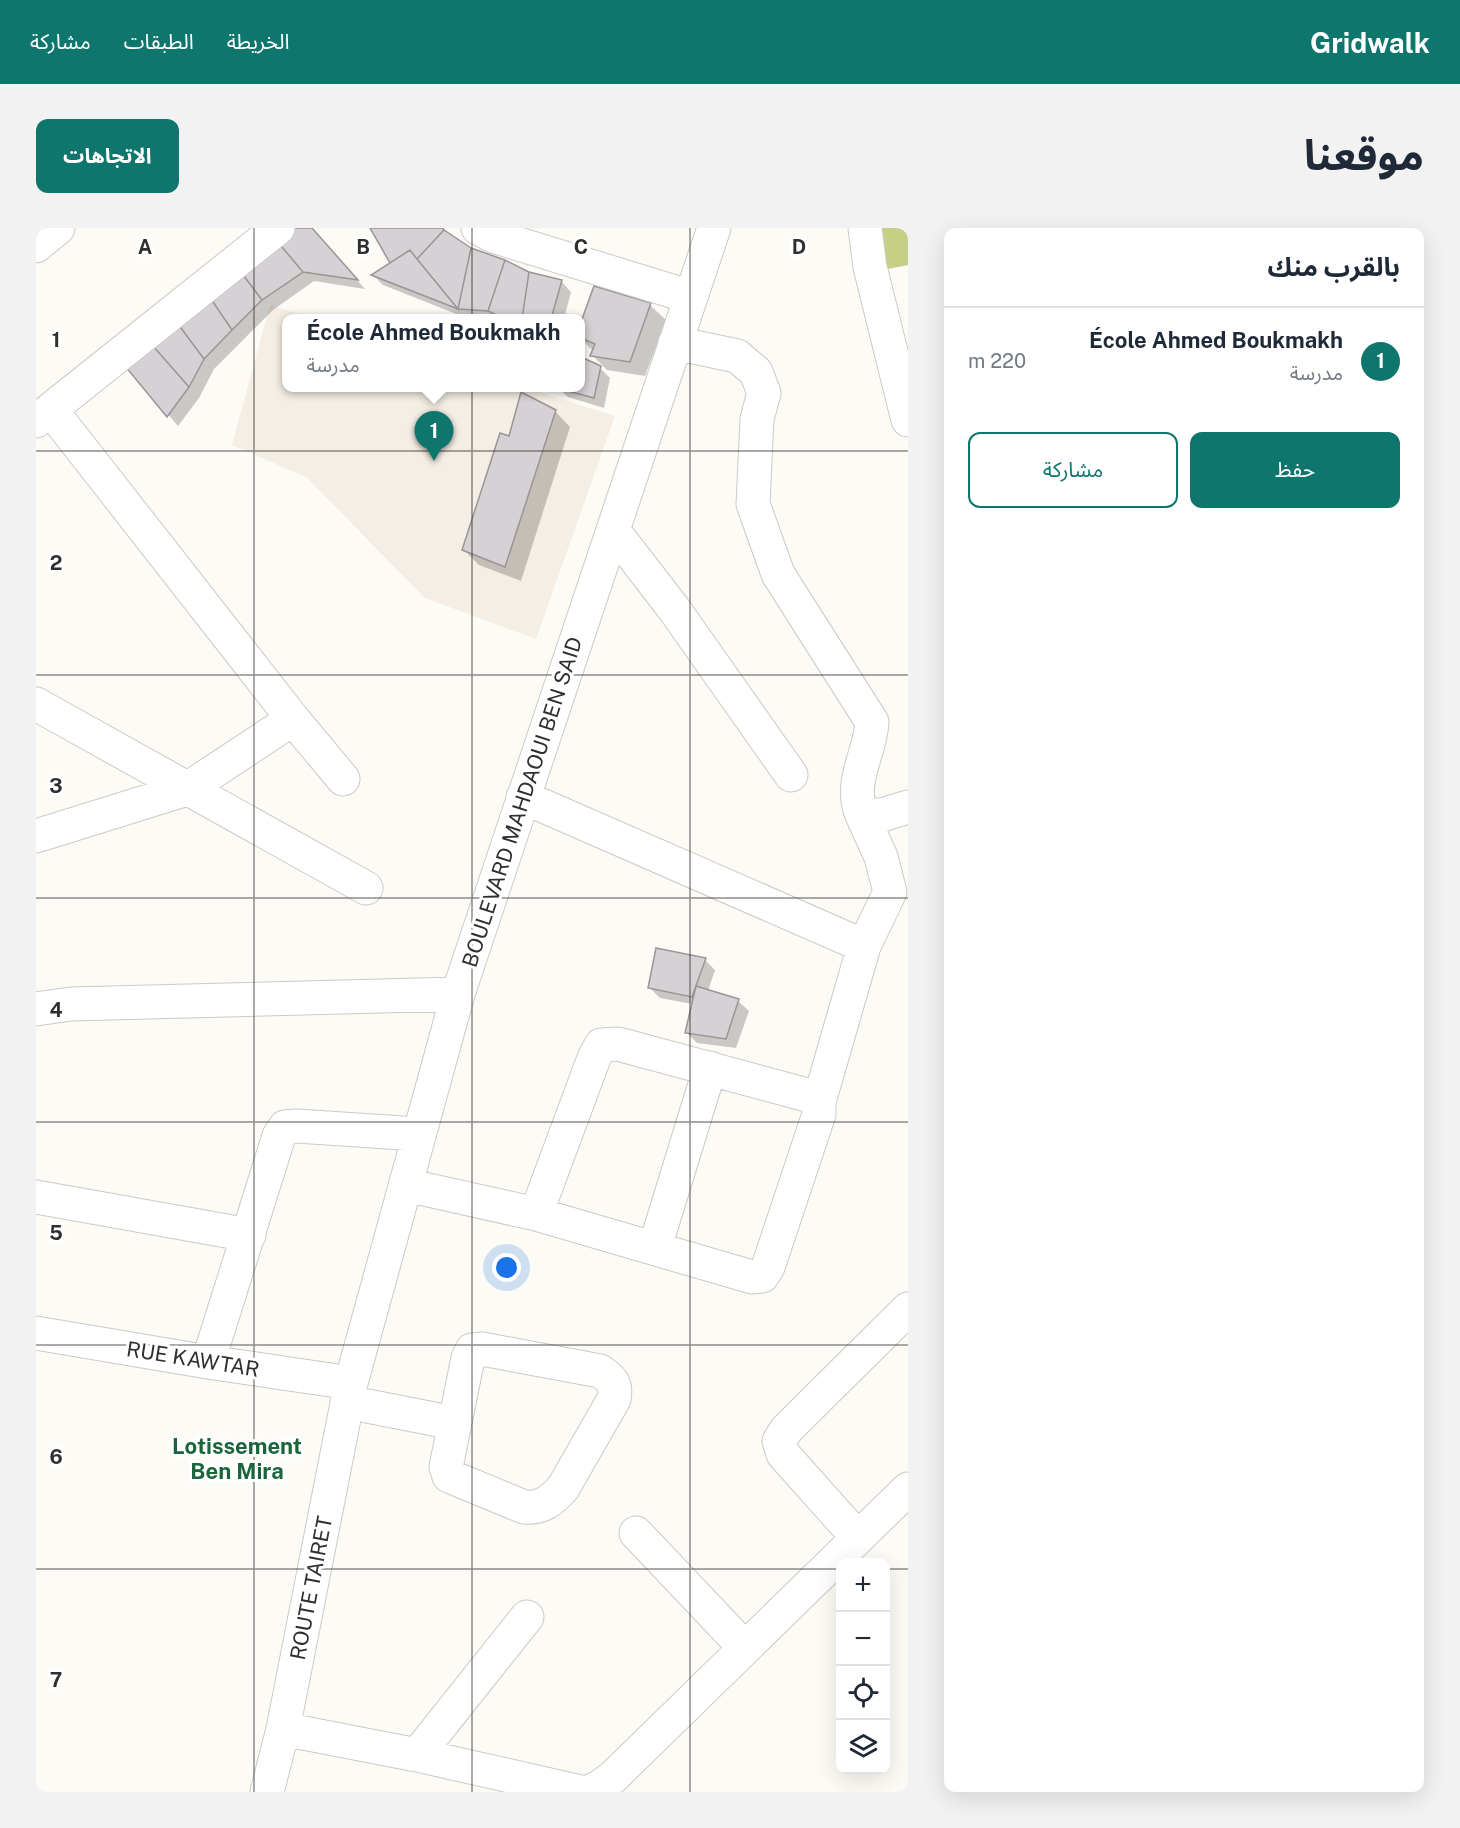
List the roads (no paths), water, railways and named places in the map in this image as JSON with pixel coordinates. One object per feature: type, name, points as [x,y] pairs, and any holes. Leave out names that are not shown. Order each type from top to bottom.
[{"type":"street","points":[[36,246],[58,228]]},
{"type":"street","points":[[278,228],[43,416],[344,779]]},
{"type":"street","points":[[477,228],[493,236],[690,297]]},
{"type":"street","name":"BOULEVARD MAHDAOUI BEN SAID","points":[[349,1392],[458,994],[714,228]]},
{"type":"street","points":[[862,229],[908,420]]},
{"type":"street","points":[[406,1185],[536,1214],[752,1277],[762,1276],[768,1267],[819,1114],[819,1102],[864,946],[890,892],[881,857],[857,803],[857,782],[871,739],[873,722],[778,574],[753,504],[757,419],[764,393],[756,372],[737,356],[675,343]]},
{"type":"street","points":[[613,531],[680,618],[791,775]]},
{"type":"street","points":[[36,704],[366,888]]},
{"type":"street","points":[[36,836],[187,789],[292,719]]},
{"type":"street","points":[[523,797],[864,946]]},
{"type":"street","points":[[862,815],[882,815],[908,807]]},
{"type":"street","points":[[36,1009],[71,1004],[458,994]]},
{"type":"street","points":[[536,1214],[594,1058],[601,1045],[618,1044],[710,1068],[807,1095],[819,1102]]},
{"type":"street","points":[[655,1247],[710,1068]]},
{"type":"street","points":[[208,1362],[279,1136],[285,1127],[418,1134]]},
{"type":"street","points":[[36,1197],[249,1235]]},
{"type":"street","points":[[858,1538],[783,1454],[779,1441],[786,1431],[908,1309]]},
{"type":"street","name":"RUE KAWTAR","points":[[36,1333],[208,1362],[349,1392],[454,1423]]},
{"type":"street","points":[[482,1349],[600,1371],[610,1378],[616,1388],[614,1399],[563,1488],[543,1506],[534,1508],[524,1507],[449,1476],[446,1467],[454,1423],[468,1358],[472,1350],[482,1349]]},
{"type":"street","name":"ROUTE TAIRET","points":[[267,1792],[283,1729],[349,1392]]},
{"type":"street","points":[[589,1792],[613,1777],[908,1489]]},
{"type":"street","points":[[636,1533],[745,1648]]},
{"type":"street","points":[[417,1755],[527,1617]]},
{"type":"street","points":[[283,1729],[417,1755],[581,1792]]},
{"type":"place","name":"École Ahmed Boukmakh","points":[[434,461]]},
{"type":"district","name":"Lotissement Ben Mira","points":[[237,1458]]}]
